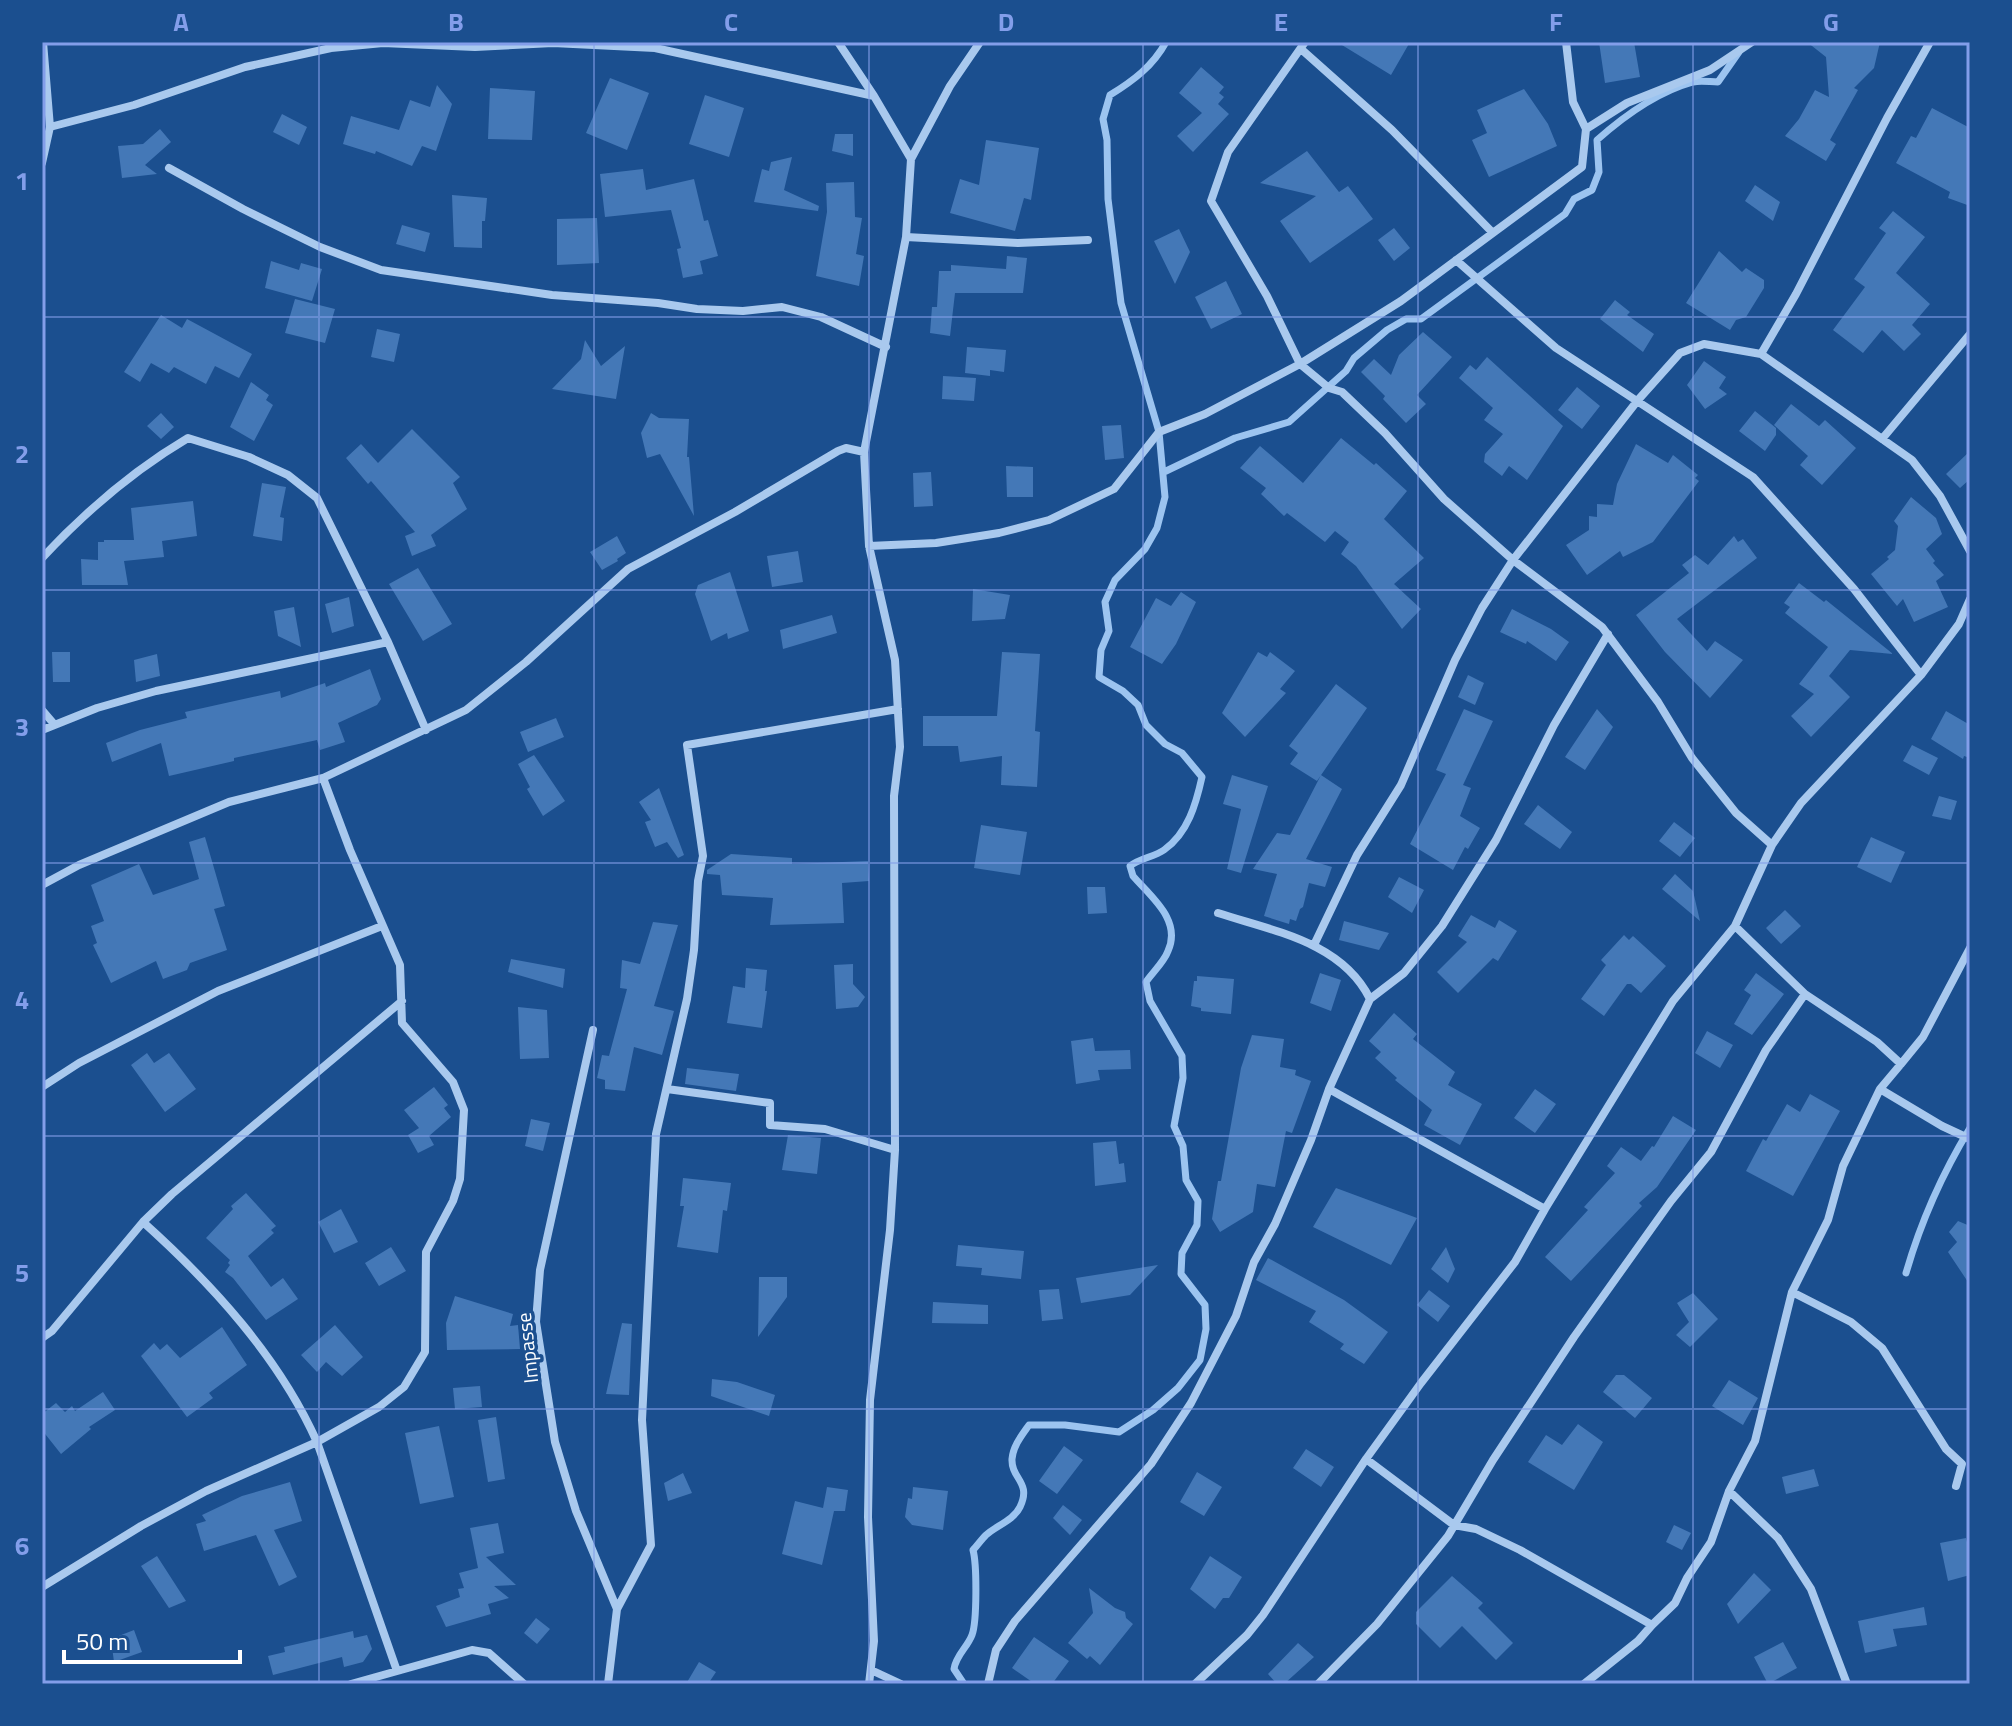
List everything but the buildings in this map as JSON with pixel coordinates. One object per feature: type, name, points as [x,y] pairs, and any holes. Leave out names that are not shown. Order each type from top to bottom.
[{"type":"street","points":[[42,163],[50,127],[43,42]]},
{"type":"street","points":[[838,42],[911,159]]},
{"type":"street","points":[[869,1684],[874,1641],[868,1517],[870,1400],[890,1230],[895,1150],[894,796],[900,747],[895,660],[869,546],[864,452],[906,237],[911,159],[950,86],[980,42]]},
{"type":"street","points":[[869,546],[936,543],[999,533],[1049,520],[1114,489],[1159,432],[1205,414],[1300,364],[1401,301],[1582,167],[1586,129],[1573,102],[1566,42]]},
{"type":"street","points":[[1586,129],[1627,103],[1710,70],[1752,42]]},
{"type":"street","points":[[1761,354],[1930,42]]},
{"type":"street","points":[[50,127],[134,105],[245,67],[331,48],[383,43],[475,47],[553,43],[655,48],[874,96]]},
{"type":"street","points":[[1492,232],[1303,45],[1228,152],[1211,201],[1267,296],[1300,364],[1329,388],[1342,392],[1385,433],[1444,499],[1513,560],[1602,627],[1658,702],[1692,758],[1736,813],[1772,845]]},
{"type":"street","points":[[169,168],[294,234],[381,270],[552,295],[697,309],[743,311],[782,307],[821,317],[886,347]]},
{"type":"street","points":[[906,237],[1018,243],[1088,240]]},
{"type":"street","points":[[1456,260],[1556,348],[1753,477],[1854,589],[1921,675]]},
{"type":"street","points":[[1882,439],[1970,334]]},
{"type":"street","points":[[1314,945],[1357,855],[1401,785],[1475,621],[1513,560],[1638,400],[1680,353],[1704,344],[1761,354],[1912,460],[1940,496],[1970,551]]},
{"type":"street","points":[[42,558],[84,514],[162,454],[188,438],[215,445],[275,469],[288,475],[317,498],[388,642],[426,730]]},
{"type":"street","points":[[42,885],[79,865],[229,802],[323,778],[466,710],[628,569],[735,512],[838,451],[846,448],[864,452]]},
{"type":"street","points":[[1195,1684],[1247,1635],[1263,1615],[1366,1459],[1515,1262],[1673,1001],[1735,926],[1772,845],[1801,803],[1921,675],[1959,624],[1970,599]]},
{"type":"street","points":[[988,1684],[996,1650],[1015,1621],[1151,1464],[1191,1403],[1236,1316],[1254,1262],[1275,1224],[1329,1089],[1370,999],[1404,973],[1442,926],[1496,840],[1554,725],[1608,634]]},
{"type":"street","points":[[42,730],[97,708],[156,691],[388,642]]},
{"type":"street","points":[[608,1684],[617,1609],[651,1545],[642,1420],[656,1134],[687,999],[703,856],[687,745],[898,709]]},
{"type":"street","points":[[42,710],[54,724]]},
{"type":"street","points":[[42,1587],[141,1526],[206,1491],[317,1442],[379,1407],[404,1387],[425,1352],[426,1252],[453,1201],[460,1179],[464,1110],[453,1082],[402,1023],[400,965],[350,850],[323,778]]},
{"type":"street","points":[[1218,913],[1314,945],[1349,968],[1361,980],[1370,999]]},
{"type":"street","points":[[42,1087],[79,1063],[218,991],[382,926]]},
{"type":"street","points":[[1735,926],[1805,994],[1877,1042],[1901,1064]]},
{"type":"street","points":[[1584,1684],[1638,1641],[1675,1603],[1711,1542],[1729,1491],[1755,1441],[1792,1292],[1828,1220],[1843,1166],[1880,1089],[1923,1037],[1970,948]]},
{"type":"street","points":[[1318,1684],[1377,1624],[1448,1536],[1493,1460],[1574,1337],[1671,1201],[1711,1152],[1766,1050],[1805,994]]},
{"type":"street","points":[[42,1338],[52,1331],[143,1222],[172,1194],[402,1001]]},
{"type":"street","name":"Impasse","points":[[593,1030],[543,1256],[536,1322],[555,1442],[576,1511],[617,1609]]},
{"type":"street","points":[[667,1089],[770,1103],[770,1125],[825,1129],[895,1150]]},
{"type":"street","points":[[1329,1089],[1545,1209]]},
{"type":"street","points":[[1880,1089],[1970,1139]]},
{"type":"street","points":[[143,1222],[191,1266],[253,1340],[289,1390],[317,1442],[397,1671]]},
{"type":"street","points":[[1792,1292],[1851,1322],[1882,1348],[1946,1449],[1962,1464],[1956,1486]]},
{"type":"street","points":[[1366,1459],[1454,1525],[1476,1529],[1520,1550],[1652,1625]]},
{"type":"street","points":[[1729,1491],[1778,1538],[1811,1589],[1847,1684]]},
{"type":"street","points":[[351,1684],[472,1650],[489,1653],[524,1684]]},
{"type":"street","points":[[871,1670],[901,1684]]},
{"type":"waterway","points":[[964,1684],[954,1669],[974,1628],[976,1593],[973,1550],[1020,1507],[1024,1492],[1012,1459],[1016,1445],[1029,1425],[1065,1425],[1119,1432],[1153,1410],[1178,1388],[1200,1360],[1206,1329],[1205,1305],[1181,1274],[1182,1253],[1197,1225],[1198,1201],[1186,1180],[1183,1146],[1174,1126],[1183,1078],[1182,1056],[1150,1001],[1146,982],[1166,955],[1171,929],[1168,919],[1133,876],[1130,866],[1164,850],[1179,835],[1194,807],[1202,777],[1182,753],[1165,744],[1146,725],[1138,705],[1123,691],[1099,677],[1101,650],[1109,631],[1105,602],[1115,580],[1145,549],[1157,528],[1165,497],[1159,432],[1121,303],[1108,199],[1107,140],[1103,119],[1110,95],[1142,72],[1166,42]]},
{"type":"waterway","points":[[1164,472],[1235,438],[1289,422],[1387,330],[1406,319],[1421,319],[1565,214],[1574,199],[1592,190],[1599,172],[1597,140],[1607,131],[1667,92],[1693,82],[1718,82],[1739,52]]},
{"type":"waterway","points":[[1906,1273],[1933,1198],[1970,1128]]}]
